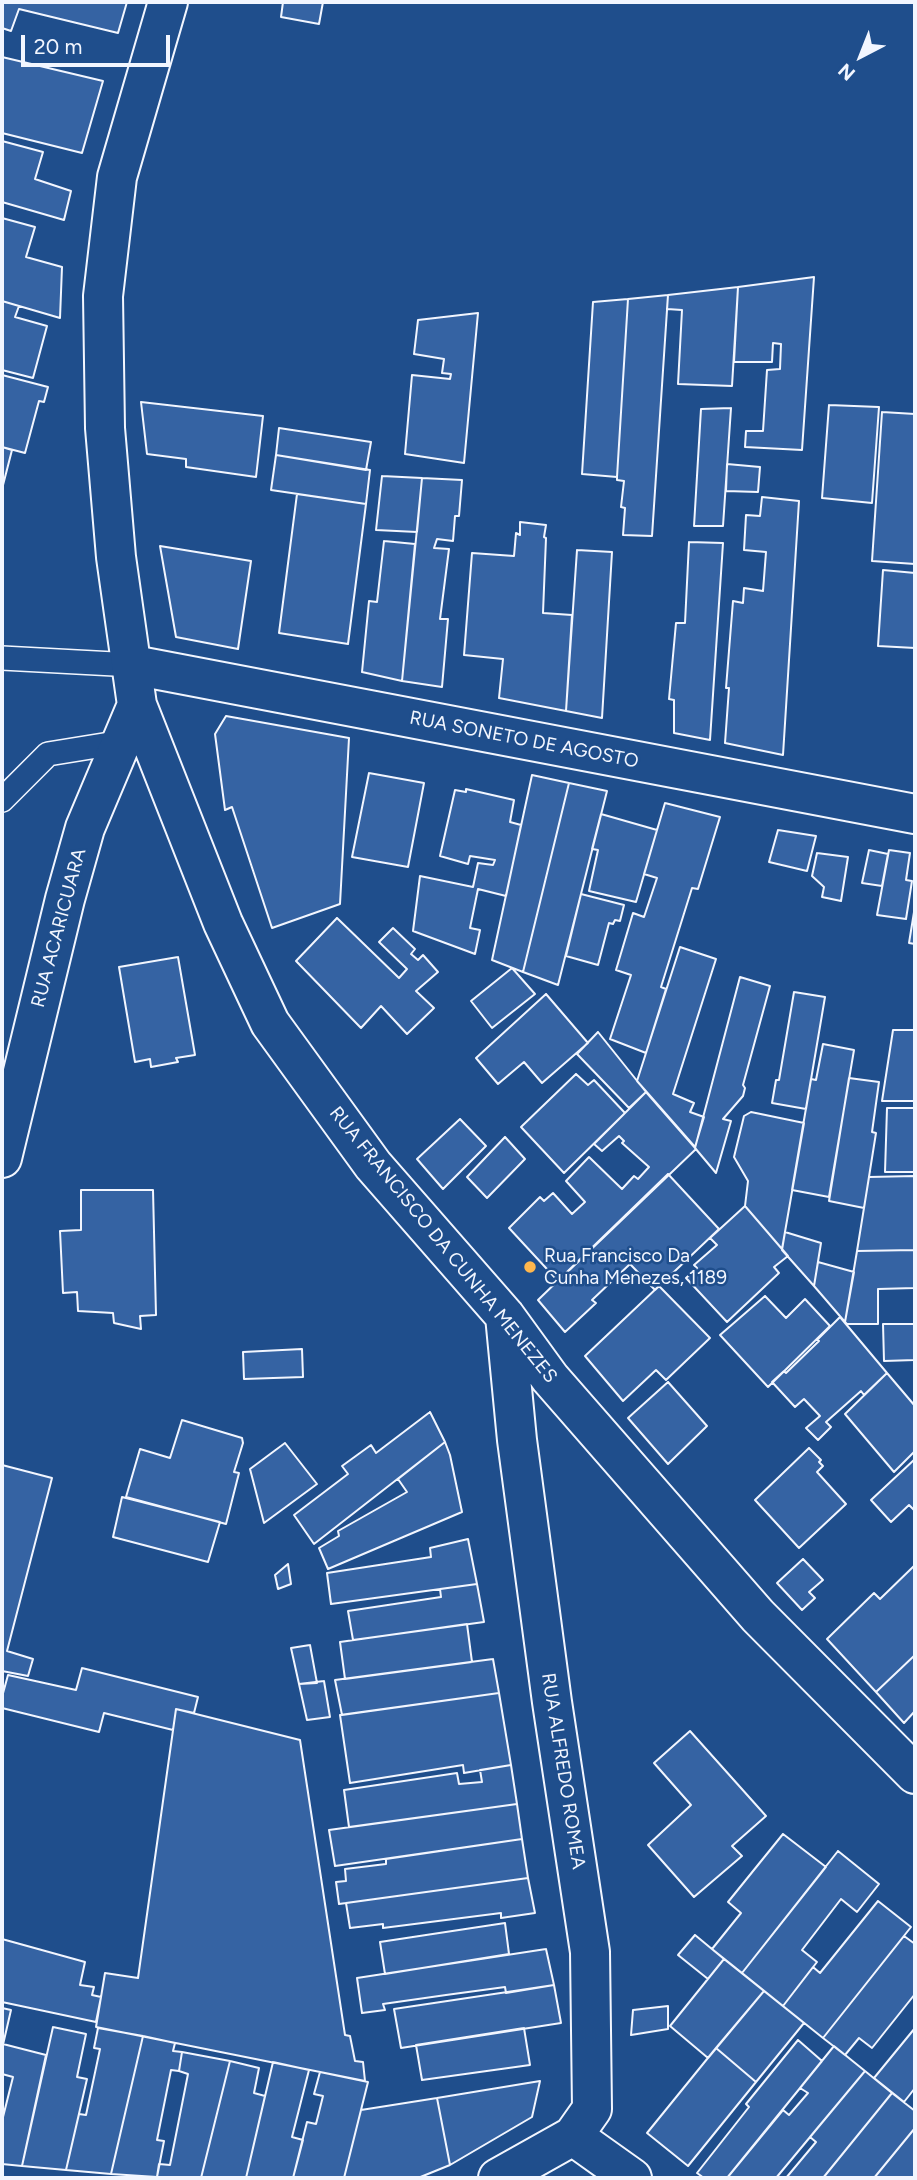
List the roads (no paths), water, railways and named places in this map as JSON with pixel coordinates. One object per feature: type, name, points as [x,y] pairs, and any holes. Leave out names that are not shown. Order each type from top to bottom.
[{"type":"street","name":"RUA FRANCISCO DA CUNHA MENEZES","points":[[168,2],[117,177],[103,296],[105,428],[116,556],[132,680],[138,705],[223,923],[270,1023],[373,1165],[505,1316],[550,1378],[758,1616],[915,1774]]},
{"type":"street","name":"RUA SONETO DE AGOSTO","points":[[132,665],[915,814]]},
{"type":"street","name":"RUA ACARICUARA","points":[[2,1158],[85,828],[138,705]]},
{"type":"street","name":"RUA ALFREDO ROMEA","points":[[498,2178],[573,2136],[592,2109],[590,1952],[552,1702],[517,1440],[505,1316]]},
{"type":"street","points":[[573,2136],[632,2178]]},
{"type":"lane","points":[[2,658],[132,665]]},
{"type":"lane","points":[[2,800],[48,754],[122,742]]},
{"type":"place","name":"Rua Francisco Da Cunha Menezes, 1189","points":[[530,1267]]}]
